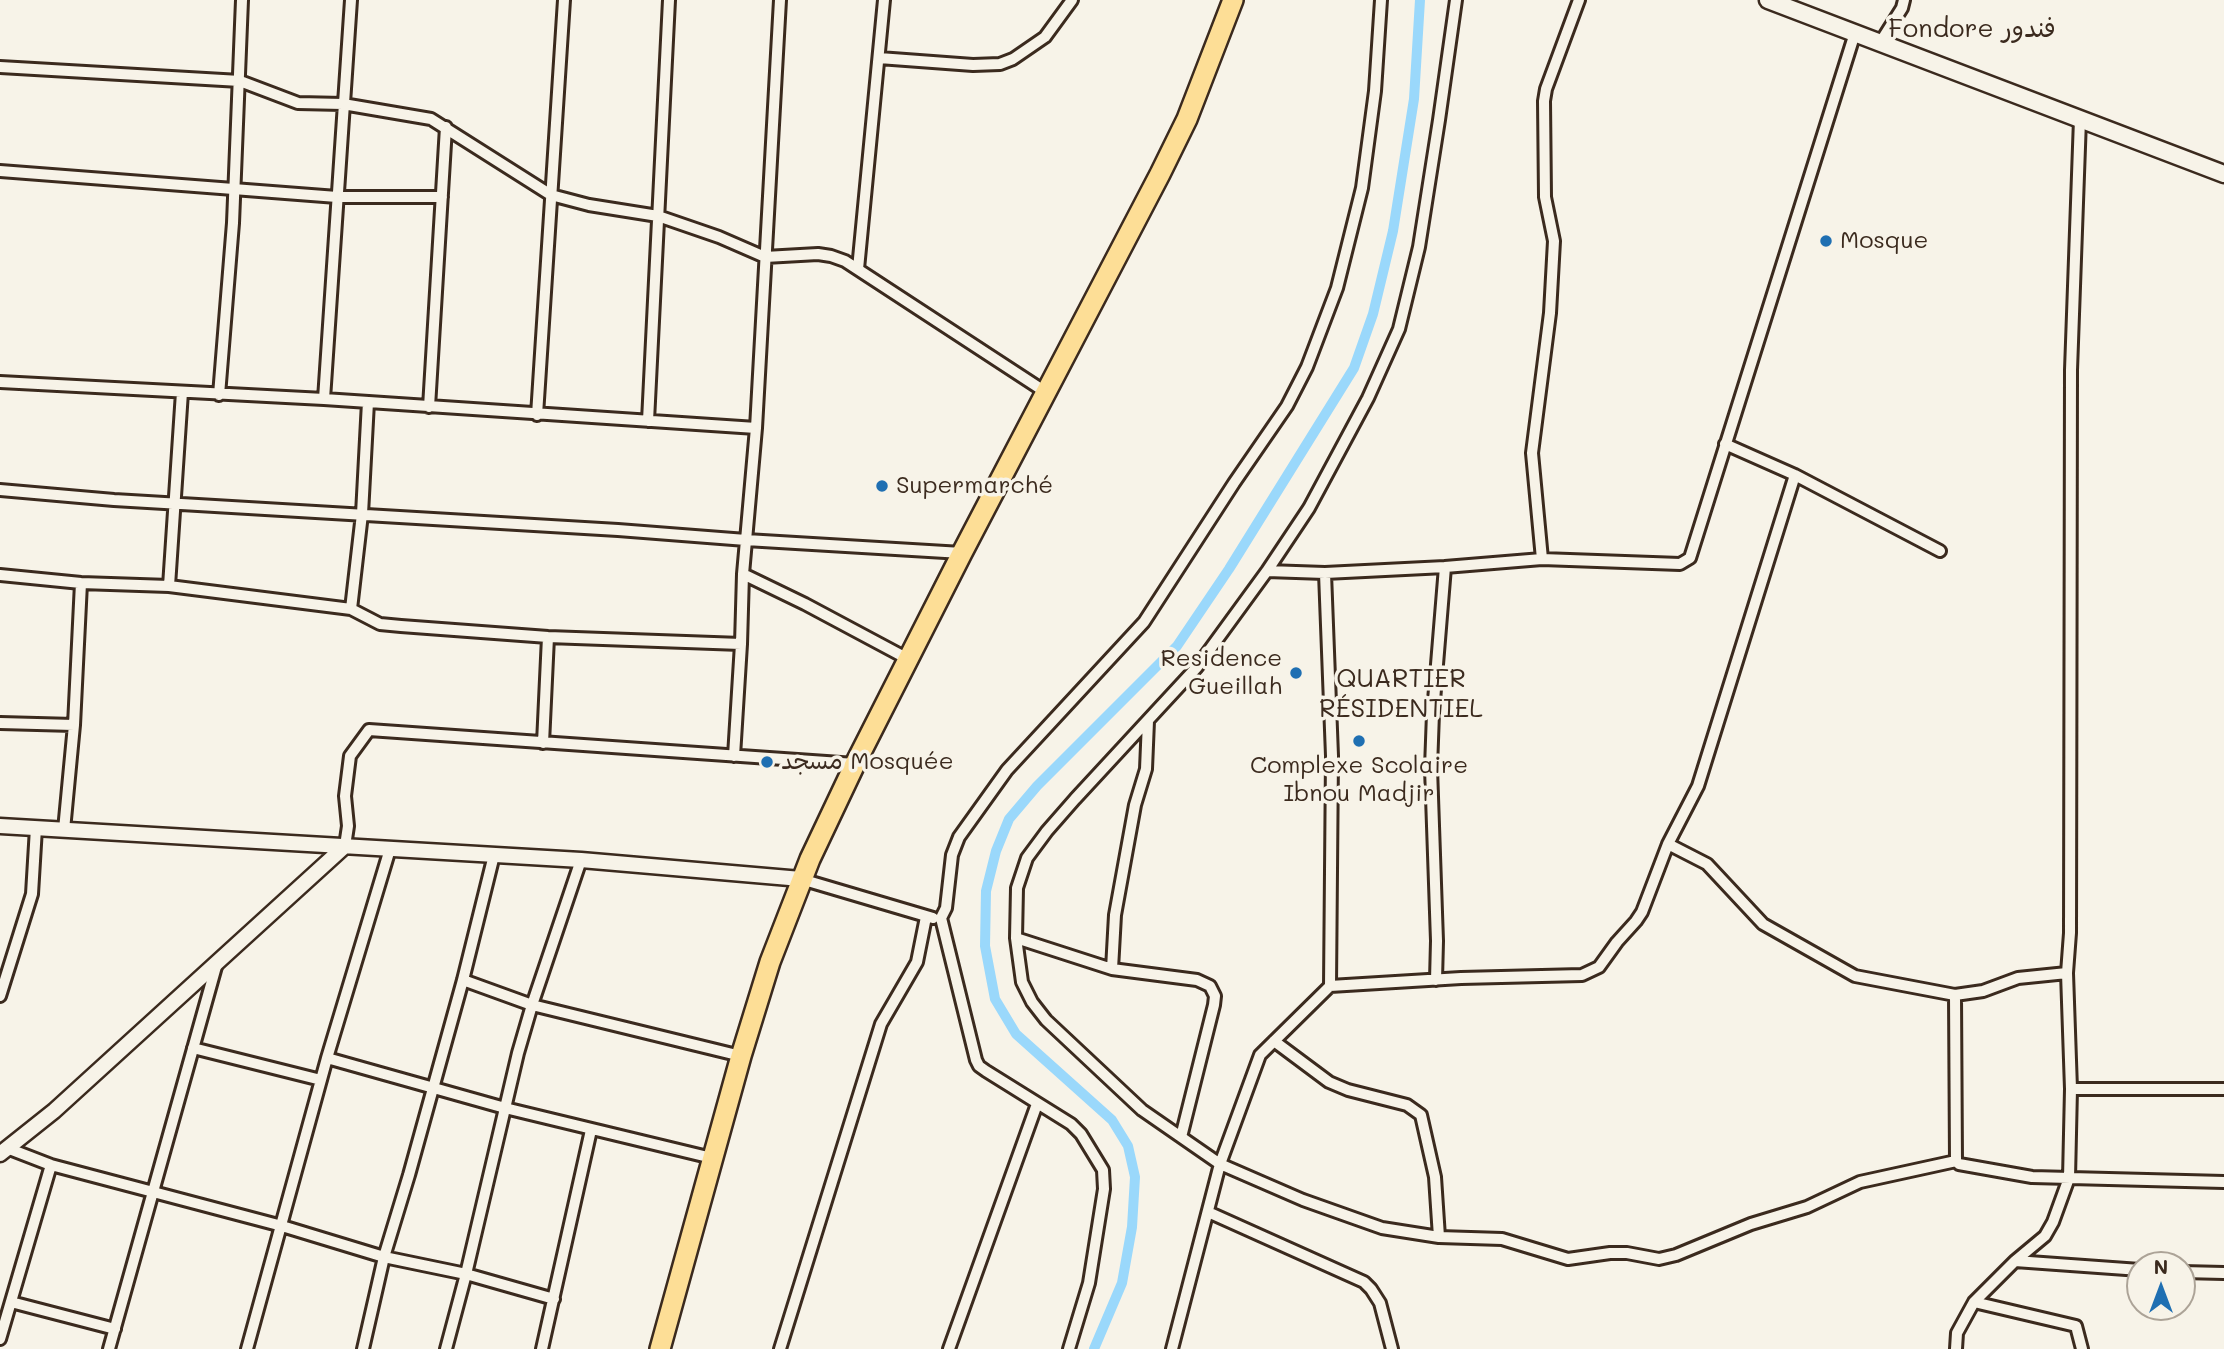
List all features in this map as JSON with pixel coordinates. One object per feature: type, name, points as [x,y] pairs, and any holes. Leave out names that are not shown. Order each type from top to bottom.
[{"type":"highway","points":[[660,1349],[741,1056],[770,962],[801,879],[908,659],[1187,119],[1233,0]]},
{"type":"main road","points":[[1768,0],[2224,174]]},
{"type":"street","points":[[219,395],[234,189],[242,0]]},
{"type":"street","points":[[324,399],[351,0]]},
{"type":"street","points":[[537,415],[564,0]]},
{"type":"street","points":[[648,421],[669,0]]},
{"type":"street","points":[[734,756],[780,0]]},
{"type":"street","points":[[858,269],[884,0]]},
{"type":"street","points":[[879,58],[973,65],[1000,64],[1013,59],[1045,37],[1072,0]]},
{"type":"street","points":[[1069,1349],[1088,1283],[1104,1181],[1103,1170],[1077,1129],[979,1066],[941,918],[946,908],[952,855],[959,837],[1007,770],[1144,622],[1287,405],[1307,367],[1337,288],[1362,188],[1375,91],[1381,0]]},
{"type":"street","points":[[1455,0],[1440,120],[1419,247],[1399,329],[1368,398],[1310,508],[1268,571],[1197,667],[1075,799],[1032,850],[1017,888],[1016,938],[1022,982],[1032,1003],[1046,1020],[1142,1110],[1220,1164],[1347,1217],[1382,1228],[1440,1237],[1502,1239],[1568,1259],[1610,1253],[1628,1253],[1659,1259],[1676,1255],[1751,1224],[1807,1207],[1860,1182],[1956,1161],[1987,1170],[2032,1177],[2224,1182]]},
{"type":"street","points":[[1542,559],[1532,453],[1550,313],[1554,241],[1545,197],[1544,101],[1579,0]]},
{"type":"street","points":[[1880,43],[1902,8],[1904,0]]},
{"type":"street","points":[[1268,571],[1325,573],[1542,559],[1680,564],[1690,558],[1855,33]]},
{"type":"street","points":[[0,67],[240,81],[288,101],[311,105],[343,104],[420,116],[446,127],[551,195],[589,205],[658,216],[765,257],[818,254],[831,256],[858,269],[1047,393]]},
{"type":"street","points":[[1956,1349],[1957,1334],[1974,1302],[2015,1261],[2045,1236],[2053,1223],[2069,1178],[2071,1089],[2067,973],[2070,933],[2071,370],[2080,119]]},
{"type":"street","points":[[429,407],[446,127]]},
{"type":"street","points":[[0,171],[337,197],[442,197]]},
{"type":"street","points":[[0,382],[324,399],[756,428]]},
{"type":"street","points":[[169,586],[182,392]]},
{"type":"street","points":[[351,609],[362,514],[368,402]]},
{"type":"street","points":[[1725,444],[1795,475],[1940,551]]},
{"type":"street","points":[[1172,1349],[1220,1164],[1260,1055],[1330,986],[1582,975],[1599,967],[1642,912],[1668,844],[1698,786],[1795,475]]},
{"type":"street","points":[[0,490],[962,554]]},
{"type":"street","points":[[1436,980],[1431,768],[1445,567]]},
{"type":"street","points":[[1325,573],[1332,756],[1330,986]]},
{"type":"street","points":[[743,574],[908,659]]},
{"type":"street","points":[[0,575],[81,583],[169,586],[351,609],[380,624],[548,637],[741,644]]},
{"type":"street","points":[[64,830],[74,725],[81,583]]},
{"type":"street","points":[[543,743],[548,637]]},
{"type":"street","points":[[1112,969],[1115,915],[1135,806],[1146,769],[1148,721]]},
{"type":"street","points":[[0,723],[74,725]]},
{"type":"street","points":[[4,1151],[54,1111],[345,846],[348,825],[345,796],[350,756],[369,730],[855,764]]},
{"type":"street","points":[[0,826],[582,860],[801,879],[926,917],[941,918]]},
{"type":"street","points":[[0,996],[32,894],[36,828]]},
{"type":"street","points":[[1668,844],[1707,863],[1763,925],[1855,976],[1955,995],[1983,991],[2018,978],[2067,973]]},
{"type":"street","points":[[247,1349],[327,1058],[390,849]]},
{"type":"street","points":[[363,1349],[384,1257],[410,1175],[494,855]]},
{"type":"street","points":[[446,1349],[531,1004],[582,860]]},
{"type":"street","points":[[780,1349],[881,1024],[916,962],[926,917]]},
{"type":"street","points":[[1016,938],[1112,969],[1197,980],[1210,986],[1215,996],[1181,1137]]},
{"type":"street","points":[[109,1349],[217,963]]},
{"type":"street","points":[[463,979],[531,1004],[741,1056]]},
{"type":"street","points":[[1955,995],[1956,1161]]},
{"type":"street","points":[[1275,1041],[1329,1082],[1348,1090],[1407,1105],[1421,1115],[1435,1177],[1440,1237]]},
{"type":"street","points":[[193,1048],[321,1080]]},
{"type":"street","points":[[327,1058],[505,1108],[712,1158]]},
{"type":"street","points":[[2071,1089],[2224,1089]]},
{"type":"street","points":[[950,1349],[1037,1104]]},
{"type":"street","points":[[542,1349],[591,1130]]},
{"type":"street","points":[[4,1151],[282,1226],[384,1257],[466,1274],[554,1299]]},
{"type":"street","points":[[0,1339],[51,1165]]},
{"type":"street","points":[[1208,1212],[1364,1282],[1380,1303],[1392,1349]]},
{"type":"street","points":[[2015,1261],[2126,1269]]},
{"type":"street","points":[[2196,1272],[2224,1273]]},
{"type":"street","points":[[11,1302],[115,1329]]},
{"type":"street","points":[[1974,1302],[2076,1326],[2082,1349]]},
{"type":"waterway","points":[[1094,1349],[1122,1283],[1132,1227],[1135,1177],[1128,1146],[1112,1120],[1016,1034],[995,999],[985,946],[986,891],[996,851],[1009,819],[1037,786],[1177,646],[1229,569],[1354,368],[1373,314],[1393,231],[1414,99],[1420,0]]},
{"type":"place","name":"Mosque","points":[[1826,241]]},
{"type":"place","name":"Supermarché","points":[[882,486]]},
{"type":"place","name":"Residence Gueillah","points":[[1296,673]]},
{"type":"place","name":"Complexe Scolaire Ibnou Madjir","points":[[1359,741]]},
{"type":"place","name":"مسجد Mosquée","points":[[767,762]]},
{"type":"district","name":"Fondore فندور","points":[[1972,29]]},
{"type":"district","name":"QUARTIER RÉSIDENTIEL","points":[[1401,694]]}]
